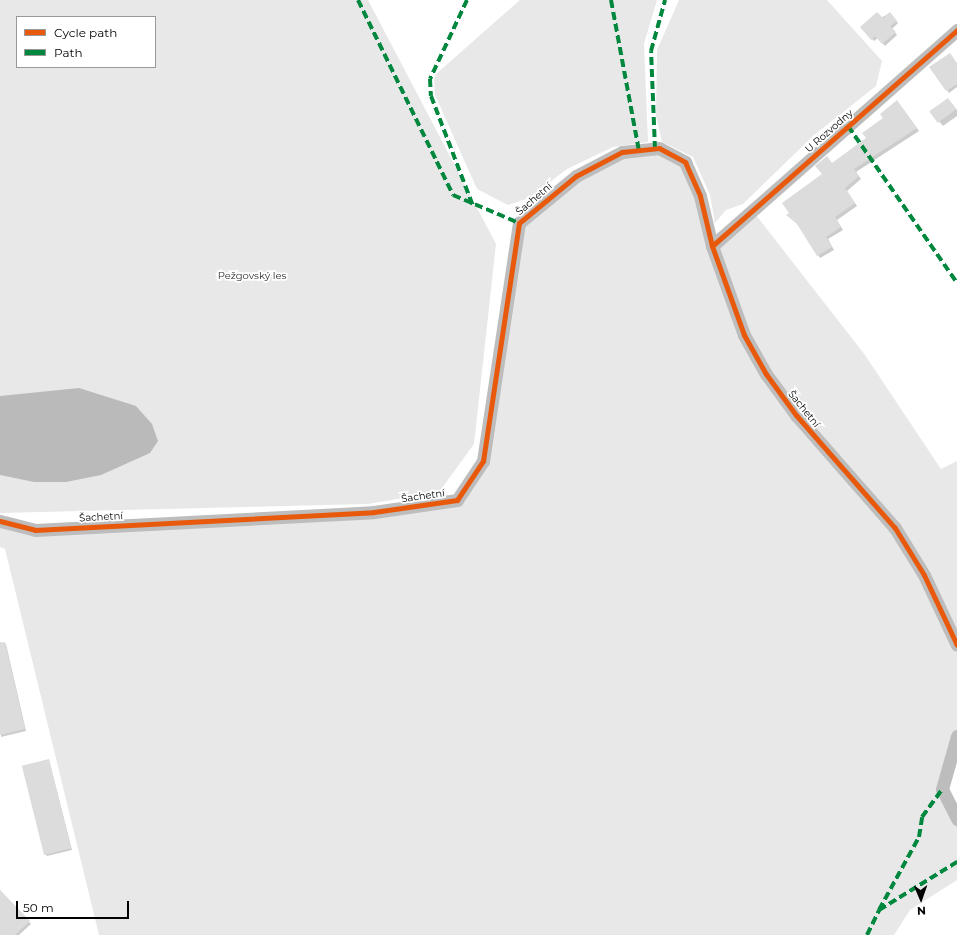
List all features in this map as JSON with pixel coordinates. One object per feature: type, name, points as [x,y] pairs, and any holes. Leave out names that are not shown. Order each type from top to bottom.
[{"type":"street","name":"U Rozvodny","points":[[712,246],[957,30]]},
{"type":"street","name":"Šachetní","points":[[0,521],[35,530],[374,512],[457,500],[483,461],[519,224],[576,176],[622,152],[659,148],[685,162],[700,196],[712,246],[744,335],[766,374],[796,415],[895,528],[924,575],[957,645]]},
{"type":"street","points":[[957,736],[942,789],[957,819]]},
{"type":"green space","name":"Pežgovský les","points":[[0,0],[368,0],[496,244],[474,444],[439,492],[368,504],[0,513]]},
{"type":"green space","points":[[520,0],[657,0],[644,44],[648,142],[613,147],[567,169],[529,198],[508,205],[477,189],[435,95],[434,80],[436,74]]},
{"type":"green space","points":[[679,0],[827,0],[882,61],[876,86],[813,136],[743,204],[726,210],[715,223],[710,195],[693,157],[662,142],[656,116],[657,50]]},
{"type":"green space","points":[[655,149],[685,162],[712,245],[752,210],[865,355],[941,469],[957,461],[957,749],[942,789],[957,819],[957,880],[910,910],[894,935],[99,935],[5,549],[0,547],[0,521],[35,530],[457,500],[483,461],[519,223],[622,152]]},
{"type":"shaded area","points":[[79,388],[136,406],[152,424],[158,441],[150,453],[101,475],[66,482],[34,482],[0,475],[0,396]]},
{"type":"building","points":[[877,12],[883,18],[890,12],[897,21],[890,26],[896,32],[882,44],[875,36],[871,40],[860,27]]},
{"type":"building","points":[[950,53],[957,63],[957,84],[946,91],[929,67]]},
{"type":"building","points":[[948,98],[956,109],[938,123],[929,112]]},
{"type":"building","points":[[897,100],[917,128],[854,169],[859,176],[845,188],[855,203],[835,217],[841,227],[826,237],[832,247],[817,256],[797,224],[786,215],[789,213],[782,203],[822,174],[815,166],[827,156],[832,163],[866,138],[862,133],[883,118],[880,114]]},
{"type":"building","points":[[5,642],[25,729],[0,735],[0,643]]},
{"type":"building","points":[[49,759],[71,848],[44,855],[22,766]]},
{"type":"building","points":[[0,890],[30,921],[15,935],[0,935]]},
{"type":"marked path","points":[[358,0],[453,195],[519,223]]},
{"type":"marked path","points":[[467,0],[430,79],[431,96],[473,206]]},
{"type":"marked path","points":[[611,0],[639,151]]},
{"type":"marked path","points":[[655,149],[651,51],[665,0]]},
{"type":"marked path","points":[[848,126],[957,283]]},
{"type":"marked path","points":[[879,910],[919,837],[922,817],[942,789]]},
{"type":"marked path","points":[[867,935],[879,910],[957,862]]},
{"type":"cycle path","points":[[712,246],[957,30]]},
{"type":"cycle path","points":[[0,521],[35,530],[374,512],[457,500],[483,461],[519,223],[576,176],[622,152],[659,148],[685,162],[700,196],[712,246],[744,335],[766,374],[796,415],[895,528],[924,575],[957,645]]}]
